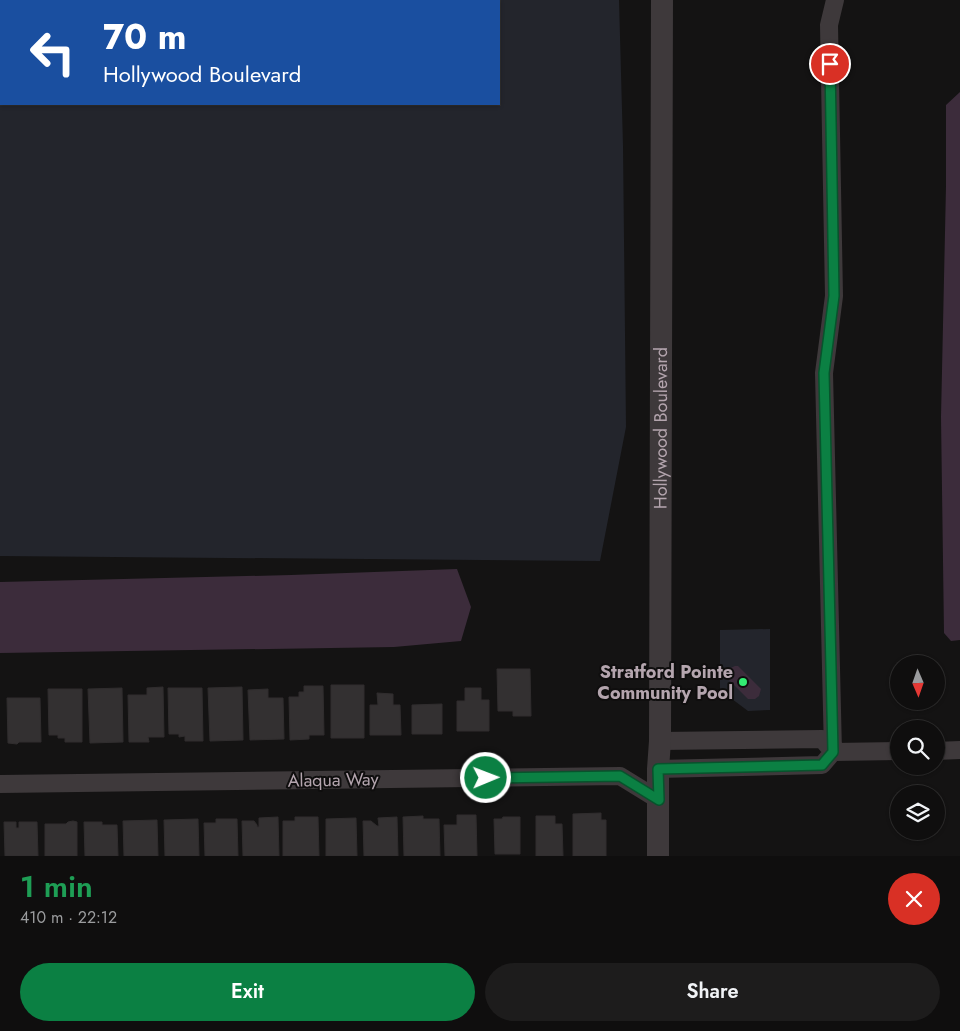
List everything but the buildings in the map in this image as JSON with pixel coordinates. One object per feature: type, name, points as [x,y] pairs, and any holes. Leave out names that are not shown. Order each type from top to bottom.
[{"type":"street","name":"Hollywood Boulevard","points":[[658,856],[662,0]]},
{"type":"street","points":[[658,769],[822,765],[833,752],[824,373],[834,296],[829,25],[835,0]]},
{"type":"street","points":[[660,741],[822,739],[833,752]]},
{"type":"street","points":[[945,750],[960,750]]},
{"type":"street","points":[[833,752],[890,751]]},
{"type":"street","name":"Alaqua Way","points":[[0,784],[620,776],[659,800]]},
{"type":"shaded area","points":[[500,0],[619,0],[623,146],[626,427],[600,561],[0,556],[0,105],[500,105]]},
{"type":"shaded area","points":[[960,92],[960,640],[951,641],[944,633],[941,417],[946,105]]},
{"type":"shaded area","points":[[457,569],[471,607],[461,641],[394,647],[0,653],[0,582]]},
{"type":"shaded area","points":[[770,629],[770,710],[748,711],[720,690],[720,630]]},
{"type":"shaded area","name":"Stratford Pointe Community Pool","points":[[738,666],[761,689],[759,696],[755,699],[748,699],[725,676],[724,671]]},
{"type":"place","name":"Stratford Pointe Community Pool","points":[[743,682]]},
{"type":"route","points":[[486,778],[620,776],[659,800],[658,769],[822,765],[833,752],[824,373],[834,296],[830,64]]}]
